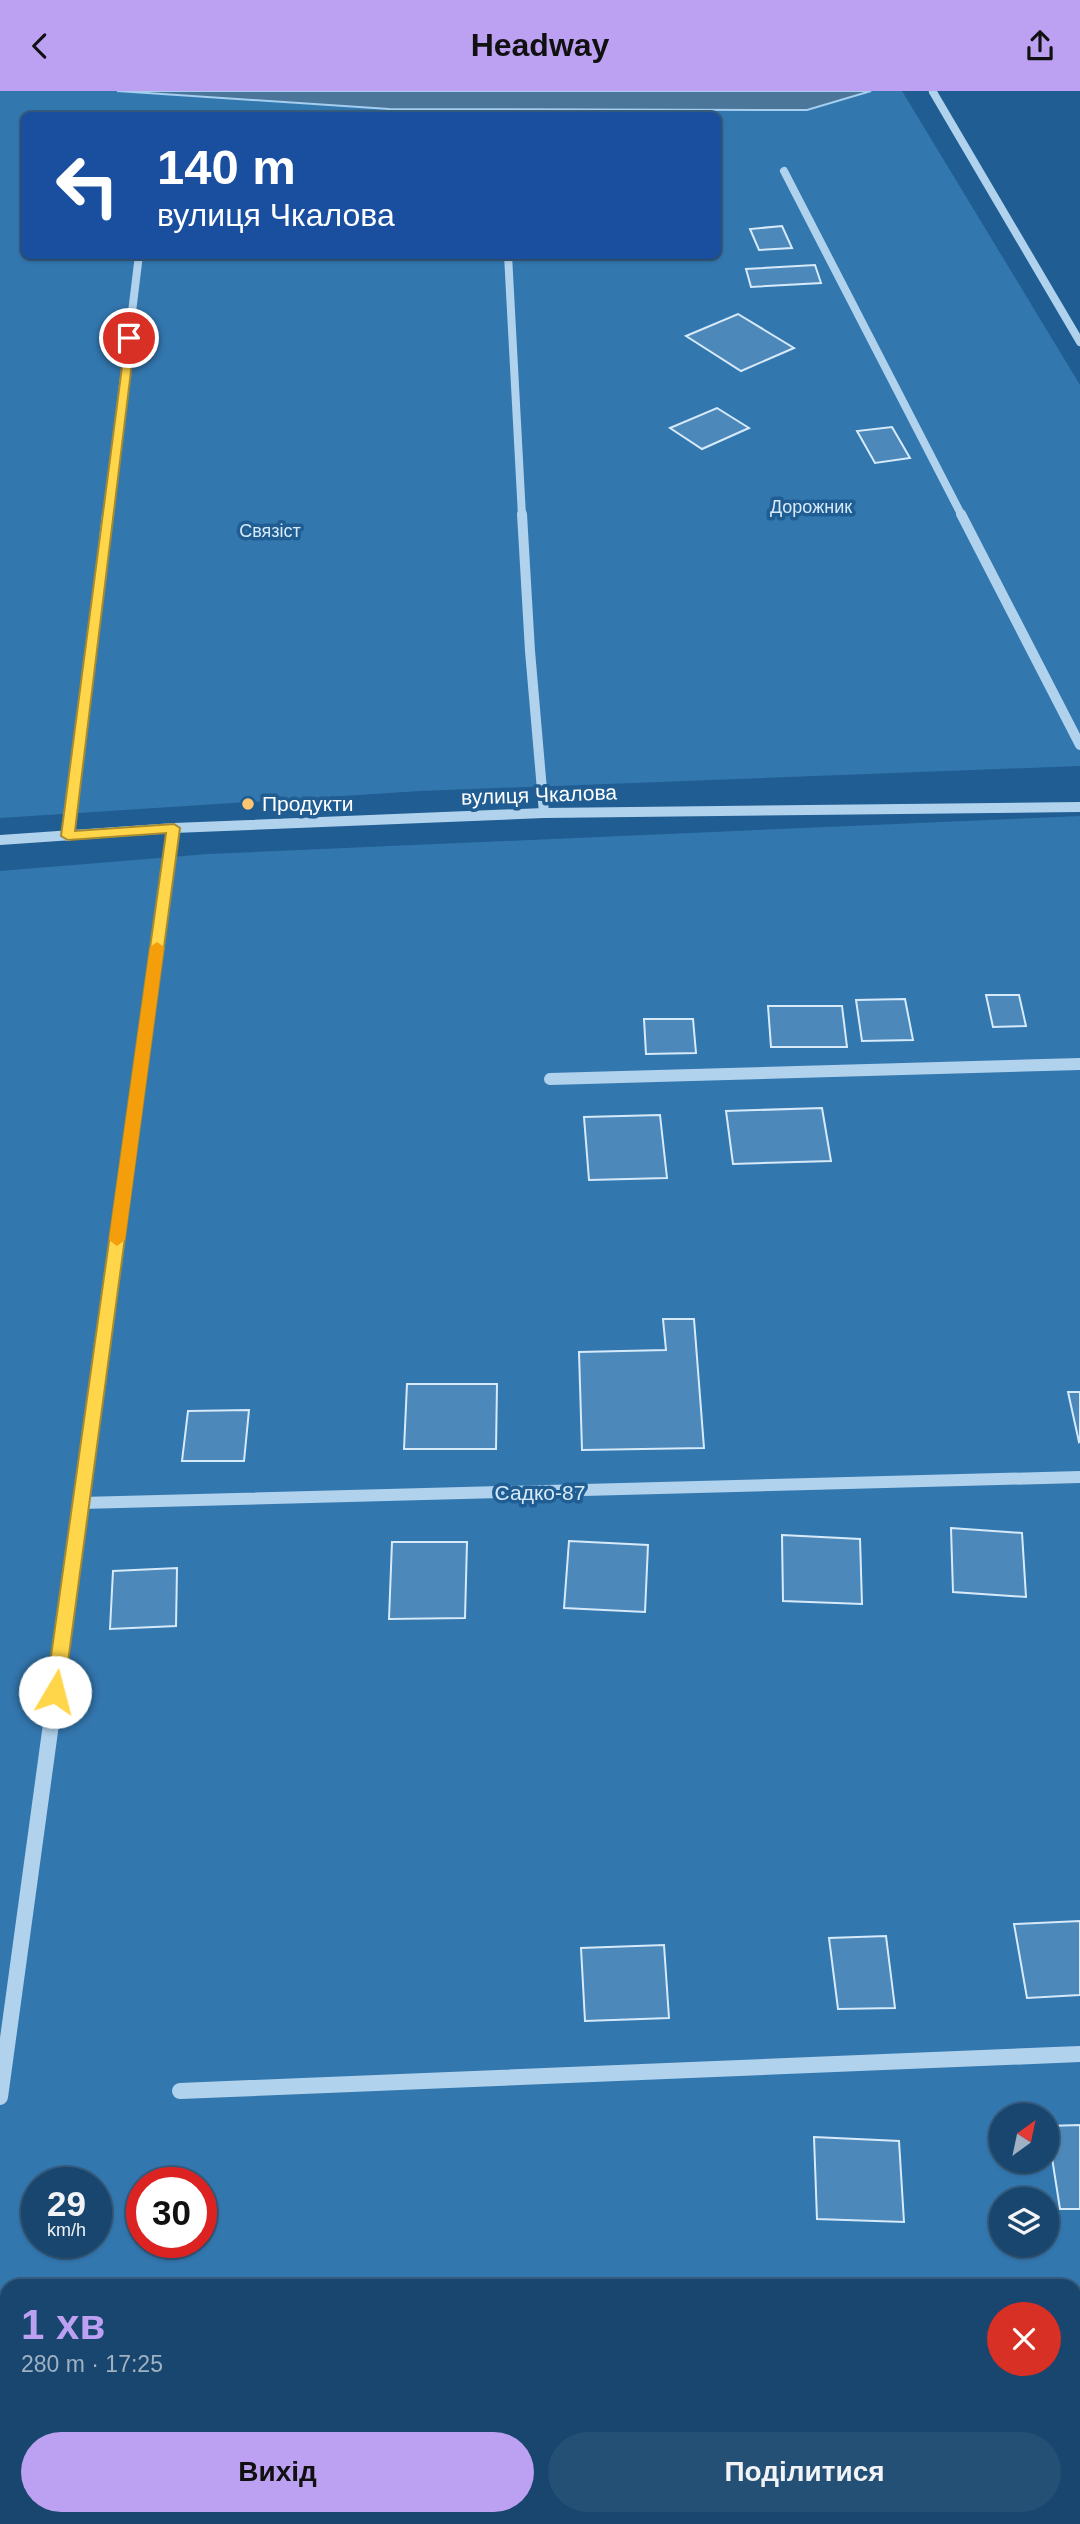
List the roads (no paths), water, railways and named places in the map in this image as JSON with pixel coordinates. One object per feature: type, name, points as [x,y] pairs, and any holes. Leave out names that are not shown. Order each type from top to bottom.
[{"type":"street","points":[[933,92],[1080,342]]},
{"type":"street","points":[[784,171],[1080,745]]},
{"type":"street","points":[[68,836],[139,259]]},
{"type":"street","points":[[508,259],[530,651],[544,813]]},
{"type":"street","name":"вулиця Чкалова","points":[[0,840],[174,828],[544,813],[1080,807]]},
{"type":"street","points":[[0,2097],[174,828]]},
{"type":"street","points":[[550,1079],[1080,1065]]},
{"type":"street","points":[[81,1503],[1080,1477]]},
{"type":"street","points":[[180,2091],[1080,2054]]},
{"type":"place","name":"Продукти","points":[[248,804]]},
{"type":"park label","name":"Дорожник","points":[[811,507]]},
{"type":"park label","name":"Связіст","points":[[270,531]]},
{"type":"park label","name":"Садко-87","points":[[540,1493]]}]
